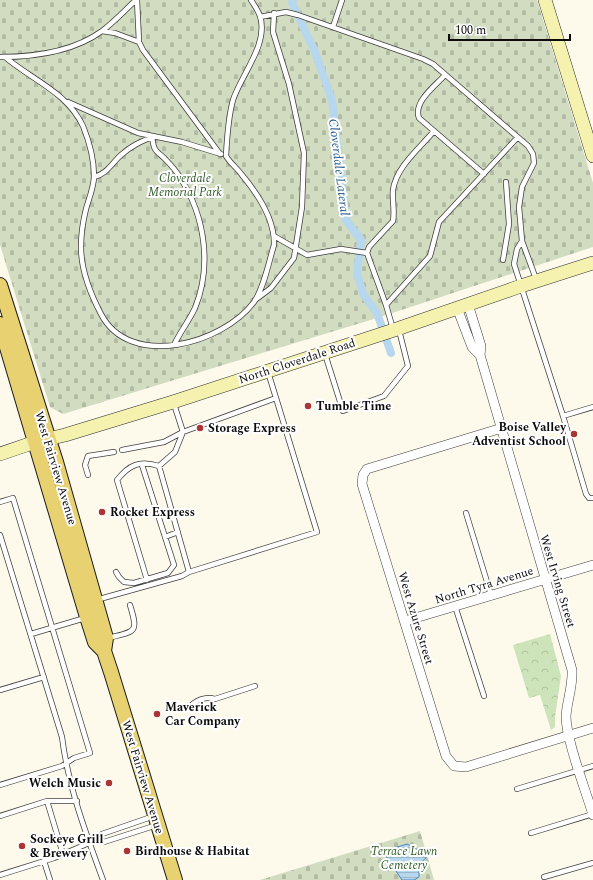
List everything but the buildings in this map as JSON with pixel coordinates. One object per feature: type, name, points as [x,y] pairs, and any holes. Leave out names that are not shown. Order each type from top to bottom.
[{"type":"main road","points":[[545,0],[593,156]]},
{"type":"main road","name":"North Cloverdale Road","points":[[0,454],[42,440],[173,402],[396,330],[521,286],[593,263]]},
{"type":"main road","name":"West Fairview Avenue","points":[[0,285],[42,440],[87,617],[95,642],[105,645]]},
{"type":"main road","name":"West Fairview Avenue","points":[[0,324],[3,346],[42,440],[96,601],[105,645],[175,880]]},
{"type":"street","name":"West Irving Street","points":[[463,306],[481,346],[480,355],[572,670],[572,681],[566,717],[579,770],[593,815]]},
{"type":"street","name":"West Azure Street","points":[[502,428],[368,469],[363,475],[362,484],[446,756],[454,766],[466,767],[570,735]]},
{"type":"street","name":"North Tyra Avenue","points":[[405,621],[592,565]]},
{"type":"street","points":[[570,735],[593,728]]},
{"type":"lane","points":[[3,57],[51,53],[82,43],[102,31],[137,0]]},
{"type":"lane","points":[[137,0],[139,42],[142,50],[213,142],[220,154]]},
{"type":"lane","points":[[226,156],[229,118],[234,100],[255,56],[260,35],[260,17],[251,0]]},
{"type":"lane","points":[[332,27],[342,0]]},
{"type":"lane","points":[[260,17],[274,13],[286,12],[422,58],[445,75],[517,138],[533,154],[534,163],[519,198],[522,241],[537,281]]},
{"type":"lane","points":[[66,101],[82,125],[88,139],[94,177],[86,211],[81,248],[84,268],[100,314],[109,327],[121,336],[139,344],[155,347],[190,342],[225,326],[241,315],[254,301],[271,288],[294,258],[302,208],[304,153],[292,98],[274,32],[274,13]]},
{"type":"lane","points":[[102,31],[115,33],[139,42]]},
{"type":"lane","points":[[3,57],[66,101],[110,122],[152,137],[182,142],[226,156],[254,189],[274,236],[274,245],[268,267],[254,301]]},
{"type":"lane","points":[[445,75],[417,108],[419,118],[484,174]]},
{"type":"lane","points":[[324,352],[343,411],[384,396],[408,366],[367,253],[369,247],[393,221],[393,192],[395,180],[402,169],[434,131]]},
{"type":"lane","points":[[94,177],[101,175],[120,155],[137,143],[152,137]]},
{"type":"lane","points":[[152,137],[155,150],[166,160],[181,178],[190,195],[203,234],[205,250],[201,291],[195,308],[174,345]]},
{"type":"lane","points":[[386,305],[430,256],[439,222],[517,138]]},
{"type":"lane","points":[[503,260],[509,224],[506,182]]},
{"type":"lane","points":[[274,236],[307,255],[341,249],[367,253]]},
{"type":"lane","points":[[522,241],[514,256],[514,264],[536,327],[586,494],[589,498],[593,498]]},
{"type":"lane","points":[[96,601],[182,576],[189,572],[317,532],[267,371]]},
{"type":"lane","points":[[122,450],[164,442],[182,432],[276,398]]},
{"type":"lane","points":[[159,466],[175,452],[182,432],[173,402]]},
{"type":"lane","points":[[563,416],[593,407]]},
{"type":"lane","points":[[88,475],[85,465],[88,456],[114,452]]},
{"type":"lane","points":[[147,580],[117,480],[133,464],[153,464],[159,466]]},
{"type":"lane","points":[[116,572],[124,582],[134,583],[168,574],[174,565],[142,465]]},
{"type":"lane","points":[[159,466],[189,572]]},
{"type":"lane","points":[[0,502],[13,498],[90,753],[74,758],[66,764],[0,785]]},
{"type":"lane","points":[[466,513],[491,595]]},
{"type":"lane","points":[[165,537],[178,532]]},
{"type":"lane","points":[[0,535],[2,547],[31,634],[62,736],[66,764],[89,843],[103,880]]},
{"type":"lane","points":[[105,645],[132,632],[135,628],[135,622],[130,605]]},
{"type":"lane","points":[[455,606],[484,696]]},
{"type":"lane","points":[[31,634],[87,617]]},
{"type":"lane","points":[[0,690],[44,677]]},
{"type":"lane","points":[[190,708],[193,703],[209,697],[215,699],[255,686]]},
{"type":"lane","points":[[517,789],[593,766]]},
{"type":"lane","points":[[0,816],[47,801],[77,800]]},
{"type":"lane","points":[[47,801],[64,854]]},
{"type":"lane","points":[[531,833],[593,815]]},
{"type":"lane","points":[[0,875],[64,854],[96,840],[102,834],[157,820]]},
{"type":"lane","points":[[96,840],[104,842],[157,820]]},
{"type":"lane","points":[[44,861],[50,880]]},
{"type":"lane","points":[[544,878],[593,863]]},
{"type":"green space","name":"Cloverdale Memorial Park","points":[[0,0],[537,0],[593,183],[593,247],[377,318],[63,414],[50,407],[0,245]]},
{"type":"green space","points":[[550,634],[561,676],[555,727],[551,730],[540,695],[529,698],[513,645]]},
{"type":"green space","name":"Terrace Lawn Cemetery","points":[[420,831],[434,880],[260,880]]},
{"type":"water","points":[[407,844],[426,854],[426,858],[419,864],[419,877],[414,880],[402,880],[394,868],[390,866],[386,855],[391,849]]},
{"type":"waterway","name":"Cloverdale Lateral","points":[[293,0],[292,3],[315,52],[332,100],[346,220],[361,240],[357,273],[363,294],[377,313],[391,353]]},
{"type":"place","name":"Tumble Time","points":[[308,406]]},
{"type":"place","name":"Storage Express","points":[[200,428]]},
{"type":"place","name":"Boise Valley Adventist School","points":[[574,434]]},
{"type":"place","name":"Rocket Express","points":[[102,512]]},
{"type":"place","name":"Maverick Car Company","points":[[157,714]]},
{"type":"place","name":"Welch Music","points":[[109,783]]},
{"type":"place","name":"Sockeye Grill & Brewery","points":[[22,846]]},
{"type":"place","name":"Birdhouse & Habitat","points":[[127,851]]}]
